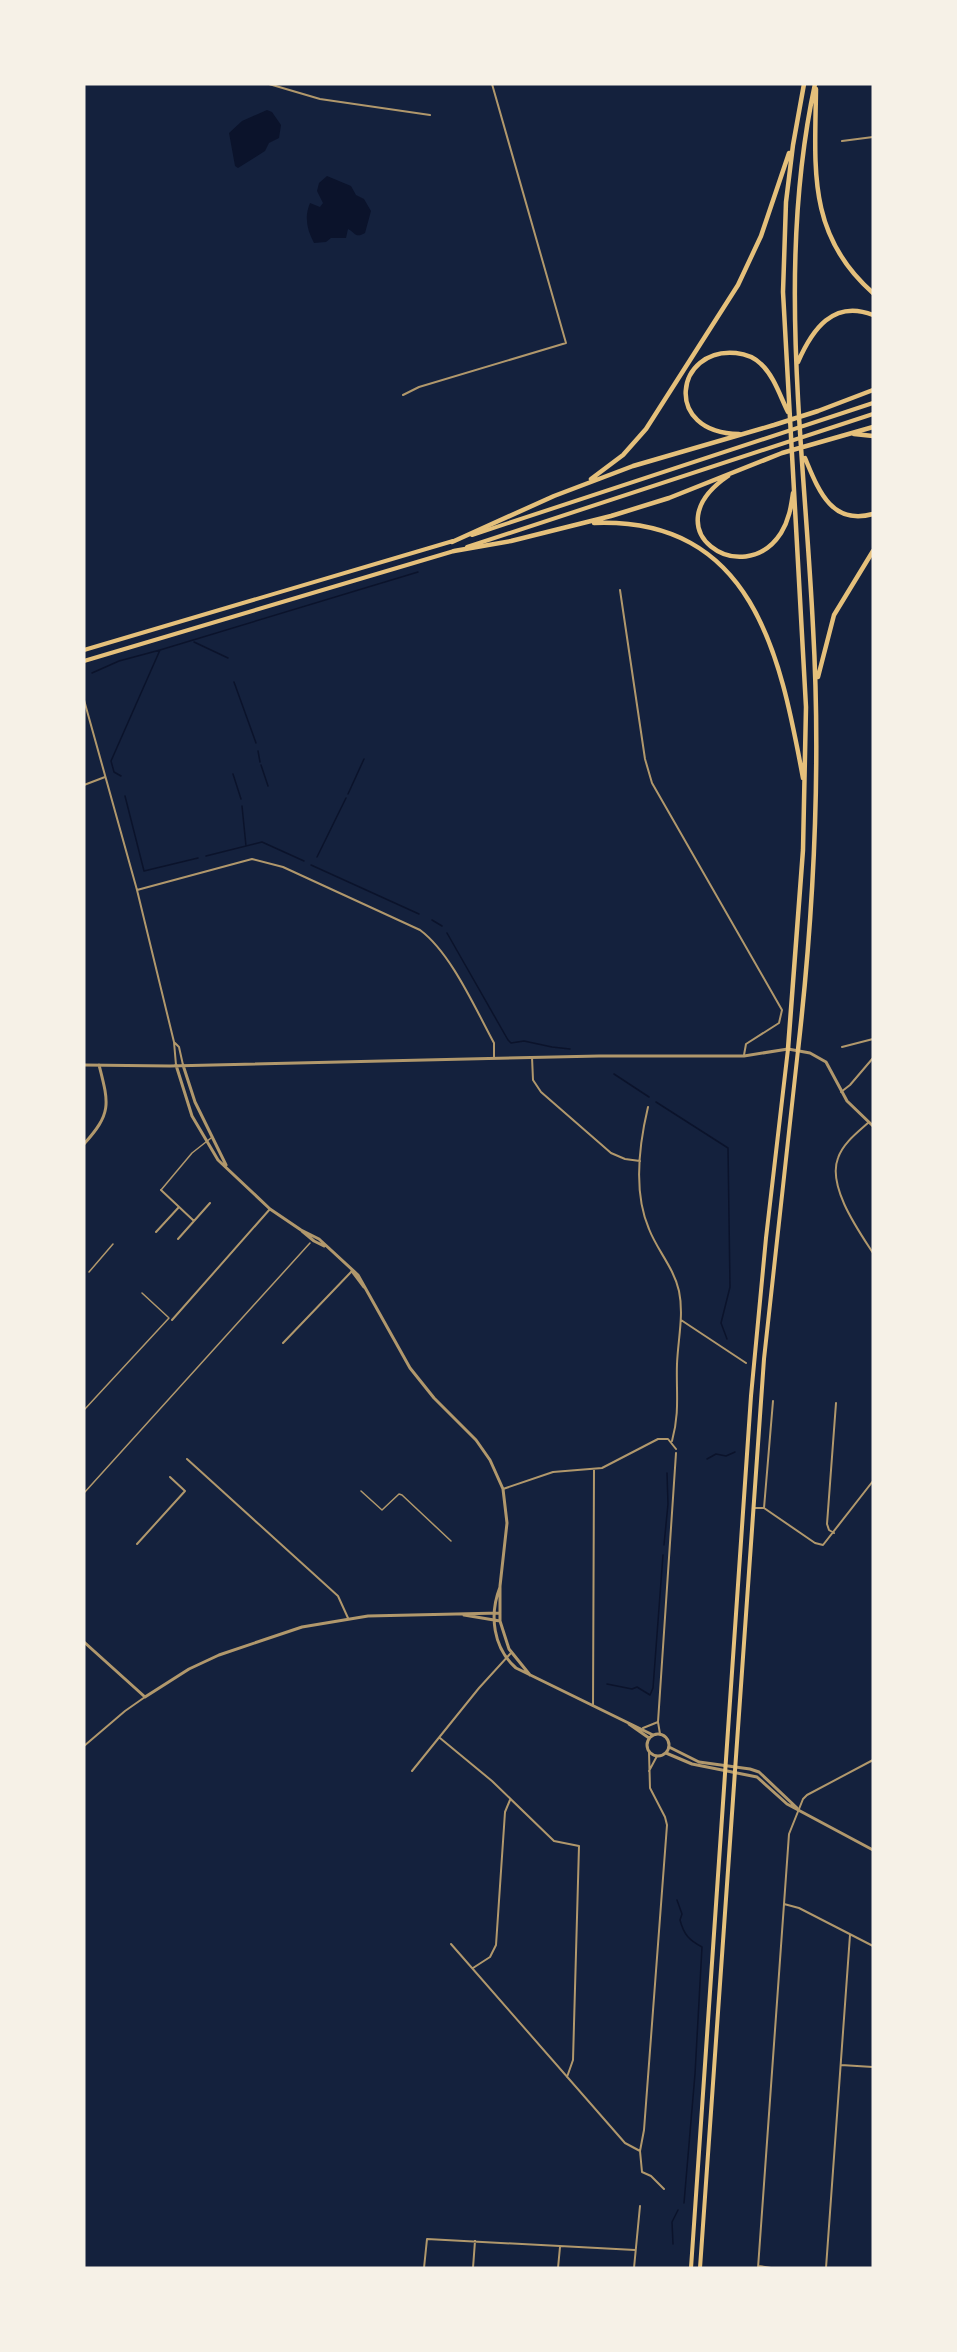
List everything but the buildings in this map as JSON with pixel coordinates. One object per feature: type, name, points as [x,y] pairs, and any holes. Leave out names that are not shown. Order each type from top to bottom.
[{"type":"highway","points":[[691,2268],[753,1377],[766,1238],[788,1049],[803,861],[805,680],[783,292],[784,232],[793,145],[804,84]]},
{"type":"highway","points":[[815,84],[815,170],[821,213],[830,238],[842,259],[856,278],[873,293]]},
{"type":"highway","points":[[700,2268],[764,1359],[798,1050],[813,857],[816,686],[794,292],[795,233],[800,168],[815,84]]},
{"type":"highway","points":[[583,485],[623,455],[646,429],[738,285],[761,236],[793,145]]},
{"type":"highway","points":[[797,365],[813,333],[828,319],[851,311],[873,315]]},
{"type":"highway","points":[[745,434],[711,430],[698,423],[690,411],[686,397],[688,381],[694,369],[708,358],[732,353],[748,356],[757,361],[769,374],[789,414]]},
{"type":"highway","points":[[452,542],[583,485],[662,456],[745,434],[818,411],[873,389]]},
{"type":"highway","points":[[84,650],[452,542],[873,403]]},
{"type":"highway","points":[[84,661],[454,551],[873,414]]},
{"type":"highway","points":[[454,551],[511,541],[655,503],[782,453],[873,427]]},
{"type":"highway","points":[[849,434],[873,436]]},
{"type":"highway","points":[[803,453],[828,503],[838,511],[850,516],[860,517],[873,514]]},
{"type":"highway","points":[[735,471],[709,491],[701,502],[698,513],[699,527],[705,541],[716,551],[728,556],[747,556],[760,552],[775,540],[787,520],[794,484]]},
{"type":"highway","points":[[585,523],[633,524],[666,531],[713,559],[738,584],[766,634],[780,671],[790,707],[805,790]]},
{"type":"highway","points":[[816,686],[834,615],[873,551]]},
{"type":"street","points":[[269,84],[320,99],[430,115]]},
{"type":"street","points":[[403,395],[418,387],[566,343],[492,84]]},
{"type":"street","points":[[843,141],[873,137]]},
{"type":"street","points":[[620,590],[643,747],[652,783],[782,1010],[779,1023],[746,1044],[744,1056]]},
{"type":"street","points":[[84,700],[137,890],[174,1042],[176,1065],[189,1108],[206,1142],[218,1160],[270,1209],[314,1241],[326,1246],[352,1271],[358,1282],[365,1288],[410,1368],[434,1398],[482,1448],[495,1468],[503,1489],[507,1523],[494,1621],[500,1648],[506,1658],[516,1668],[644,1728],[653,1735]]},
{"type":"street","points":[[84,785],[105,777]]},
{"type":"street","points":[[137,890],[239,861],[261,860],[283,867],[409,925],[431,938],[442,951],[494,1043],[494,1058]]},
{"type":"street","points":[[842,1047],[873,1039]]},
{"type":"street","points":[[174,1042],[179,1047],[195,1101],[227,1167]]},
{"type":"street","points":[[84,1065],[532,1057],[744,1056],[788,1049],[817,1056],[826,1062],[849,1104],[873,1126]]},
{"type":"street","points":[[532,1057],[533,1080],[541,1092],[595,1141],[615,1155],[640,1161]]},
{"type":"street","points":[[841,1092],[873,1058]]},
{"type":"street","points":[[84,1144],[100,1126],[106,1111],[106,1096],[99,1065]]},
{"type":"street","points":[[648,1107],[640,1161],[641,1198],[645,1218],[675,1280],[680,1300],[681,1320],[677,1364],[679,1402],[672,1441],[676,1451],[658,1722],[660,1734]]},
{"type":"street","points":[[869,1122],[841,1151],[835,1171],[848,1211],[873,1253]]},
{"type":"street","points":[[194,1221],[161,1190],[192,1153],[212,1137]]},
{"type":"street","points":[[178,1239],[210,1203]]},
{"type":"street","points":[[156,1232],[179,1207]]},
{"type":"street","points":[[84,1410],[270,1209]]},
{"type":"street","points":[[84,1493],[310,1243]]},
{"type":"street","points":[[88,1272],[113,1244]]},
{"type":"street","points":[[283,1343],[352,1271]]},
{"type":"street","points":[[142,1293],[170,1319]]},
{"type":"street","points":[[681,1320],[746,1363]]},
{"type":"street","points":[[764,1508],[773,1401]]},
{"type":"street","points":[[834,1533],[829,1530],[827,1524],[836,1403]]},
{"type":"street","points":[[503,1489],[553,1472],[609,1466],[651,1441],[662,1438],[672,1441]]},
{"type":"street","points":[[186,1459],[338,1596],[348,1618]]},
{"type":"street","points":[[593,1706],[594,1469]]},
{"type":"street","points":[[137,1544],[185,1491],[170,1477]]},
{"type":"street","points":[[754,1508],[764,1508],[819,1545],[827,1543],[873,1481]]},
{"type":"street","points":[[361,1491],[382,1510],[399,1494],[402,1495],[451,1540]]},
{"type":"street","points":[[500,1586],[500,1621],[511,1653],[530,1675]]},
{"type":"street","points":[[84,1746],[125,1711],[189,1669],[240,1647],[303,1627],[348,1618],[500,1613]]},
{"type":"street","points":[[459,1614],[500,1621]]},
{"type":"street","points":[[84,1642],[145,1697]]},
{"type":"street","points":[[412,1771],[511,1653]]},
{"type":"street","points":[[626,1721],[649,1738]]},
{"type":"street","points":[[644,1728],[658,1722]]},
{"type":"street","points":[[649,1771],[657,1756],[666,1753],[669,1748],[667,1739],[660,1734],[649,1738],[647,1745],[650,1788],[667,1825],[644,2130],[640,2151],[642,2172],[651,2175],[664,2189]]},
{"type":"street","points":[[440,1738],[554,1841],[579,1846],[573,2060],[567,2077]]},
{"type":"street","points":[[669,1748],[689,1759],[724,1768]]},
{"type":"street","points":[[649,1752],[657,1756]]},
{"type":"street","points":[[666,1753],[687,1763],[735,1770],[757,1777],[781,1799],[798,1810],[873,1850]]},
{"type":"street","points":[[425,1756],[430,1760]]},
{"type":"street","points":[[771,2268],[758,2267],[789,1834],[803,1799],[811,1792],[873,1760]]},
{"type":"street","points":[[473,1968],[490,1957],[495,1949],[505,1808],[510,1799]]},
{"type":"street","points":[[784,1904],[799,1908],[873,1946]]},
{"type":"street","points":[[826,2268],[850,1935]]},
{"type":"street","points":[[451,1944],[625,2143],[640,2151]]},
{"type":"street","points":[[841,2065],[873,2067]]},
{"type":"street","points":[[634,2268],[640,2206]]},
{"type":"street","points":[[424,2268],[427,2239],[635,2250]]},
{"type":"street","points":[[473,2268],[475,2241]]},
{"type":"street","points":[[558,2268],[560,2246]]},
{"type":"water","points":[[267,110],[272,112],[281,125],[279,138],[269,143],[265,151],[238,168],[235,166],[229,133],[242,121]]},
{"type":"water","points":[[327,176],[351,186],[356,195],[364,199],[371,211],[365,233],[362,235],[357,235],[348,229],[346,238],[331,238],[326,242],[314,243],[308,228],[307,213],[310,203],[320,207],[323,203],[317,191],[319,183]]},
{"type":"waterway","points":[[160,650],[418,572]]},
{"type":"waterway","points":[[194,642],[228,658]]},
{"type":"waterway","points":[[92,673],[119,661],[160,650],[111,761],[114,772],[121,776]]},
{"type":"waterway","points":[[234,682],[256,743]]},
{"type":"waterway","points":[[258,751],[260,762]]},
{"type":"waterway","points":[[348,794],[364,759]]},
{"type":"waterway","points":[[261,765],[268,786]]},
{"type":"waterway","points":[[233,774],[241,799]]},
{"type":"waterway","points":[[125,796],[144,871],[198,858]]},
{"type":"waterway","points":[[317,857],[346,798]]},
{"type":"waterway","points":[[242,806],[246,846]]},
{"type":"waterway","points":[[206,856],[262,842],[304,861]]},
{"type":"waterway","points":[[311,865],[419,914]]},
{"type":"waterway","points":[[432,920],[442,926]]},
{"type":"waterway","points":[[447,933],[511,1043],[524,1041],[570,1049]]},
{"type":"waterway","points":[[614,1074],[649,1097]]},
{"type":"waterway","points":[[656,1102],[728,1148],[730,1287],[721,1323],[727,1339]]},
{"type":"waterway","points":[[707,1459],[716,1454],[726,1456],[735,1452]]},
{"type":"waterway","points":[[664,1545],[668,1504],[667,1473]]},
{"type":"waterway","points":[[607,1684],[632,1689],[637,1687],[650,1695],[653,1688],[663,1555]]},
{"type":"waterway","points":[[677,1900],[682,1914],[680,1920],[683,1930],[690,1939],[702,1947],[695,2074],[684,2203]]},
{"type":"waterway","points":[[673,2244],[672,2222],[678,2210]]}]
